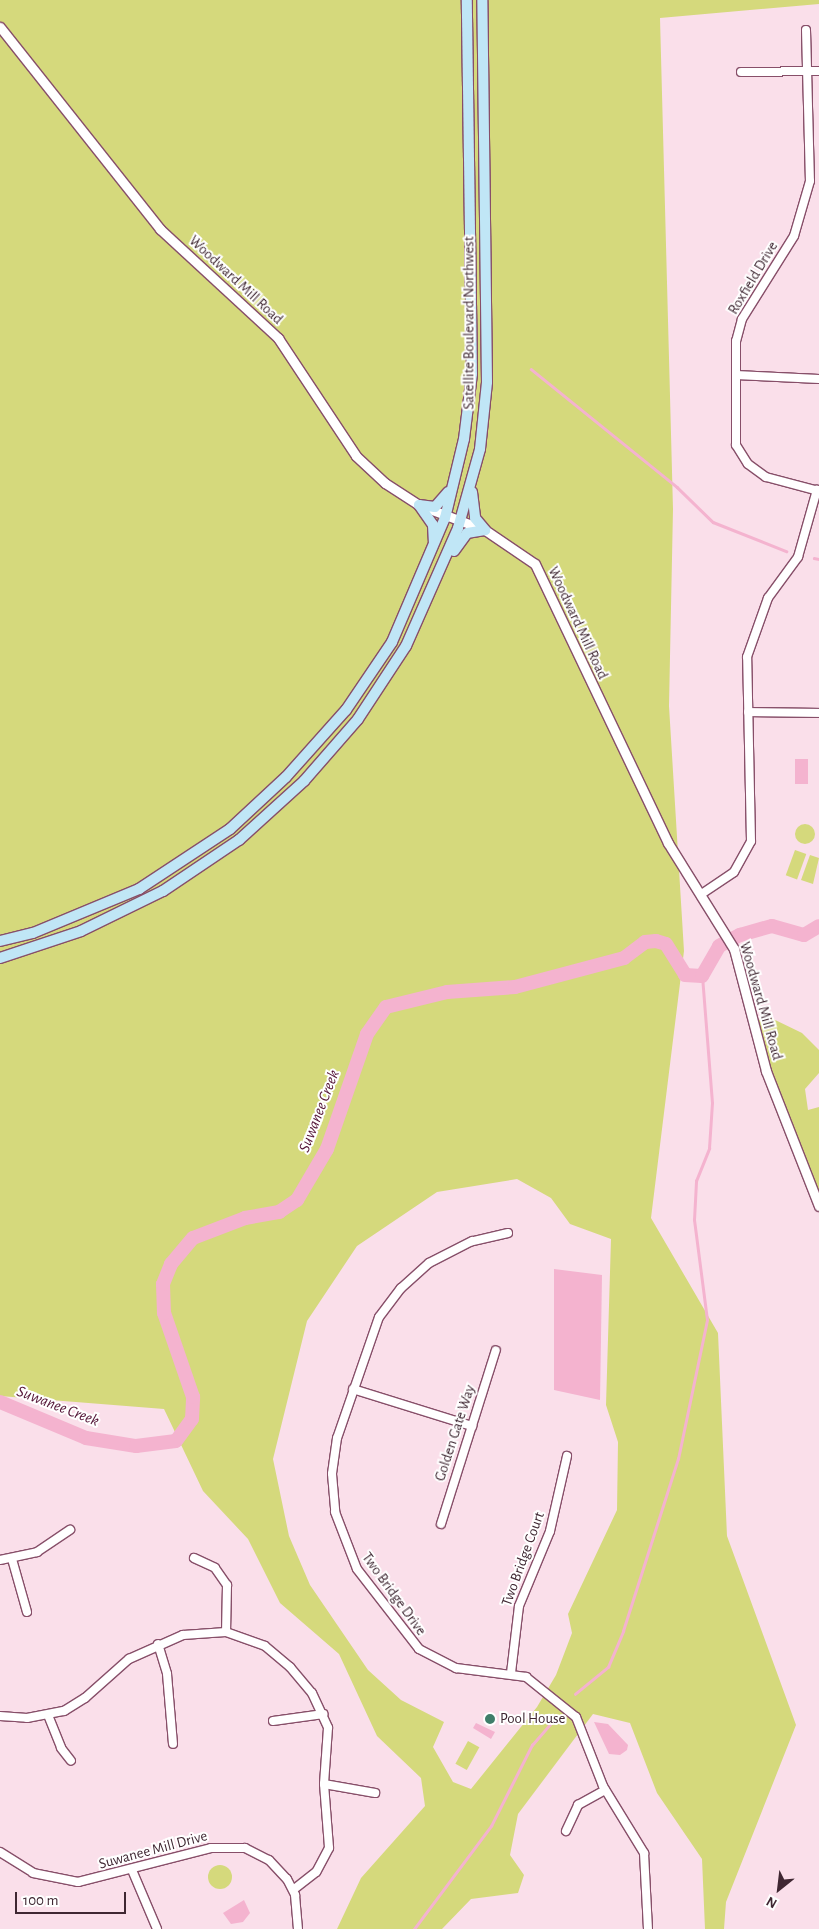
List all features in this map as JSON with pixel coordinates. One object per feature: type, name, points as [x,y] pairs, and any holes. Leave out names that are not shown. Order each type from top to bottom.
[{"type":"main road","name":"Satellite Boulevard Northwest","points":[[0,941],[33,933],[138,889],[230,829],[286,777],[346,710],[392,642],[445,518],[455,478],[472,374],[467,0]]},
{"type":"main road","name":"Satellite Boulevard Northwest","points":[[0,958],[80,932],[155,895],[239,840],[304,781],[358,719],[406,646],[433,591],[459,523],[480,449],[487,382],[482,0]]},
{"type":"main road","points":[[419,505],[437,506],[455,478]]},
{"type":"main road","points":[[433,591],[460,540],[466,533],[484,530],[471,504],[472,478]]},
{"type":"main road","points":[[419,505],[433,525],[433,548]]},
{"type":"street","name":"Woodward Mill Road","points":[[0,27],[160,229],[278,338],[356,456],[419,505],[445,518],[484,530],[535,564],[668,843],[703,893],[734,949],[766,1071],[819,1206]]},
{"type":"street","name":"Roxfield Drive","points":[[806,30],[810,181],[794,236],[742,319],[736,341],[736,445],[748,464],[766,477],[818,491]]},
{"type":"street","points":[[741,72],[819,71]]},
{"type":"street","points":[[810,181],[819,182]]},
{"type":"street","points":[[736,376],[819,379]]},
{"type":"street","points":[[703,893],[734,872],[752,841],[747,657],[755,628],[768,598],[798,557],[818,491]]},
{"type":"street","points":[[748,712],[819,713]]},
{"type":"street","name":"Two Bridge Drive","points":[[508,1233],[450,1251],[401,1288],[373,1328],[337,1438],[332,1481],[337,1519],[353,1562],[411,1642],[427,1656],[461,1669],[512,1672],[531,1680],[576,1717],[606,1790],[644,1853],[648,1929]]},
{"type":"street","name":"Golden Gate Way","points":[[441,1524],[496,1350]]},
{"type":"street","points":[[353,1389],[472,1426]]},
{"type":"street","name":"Two Bridge Court","points":[[512,1672],[519,1606],[550,1531],[567,1456]]},
{"type":"street","points":[[0,1560],[12,1559],[42,1549],[70,1530]]},
{"type":"street","points":[[194,1558],[215,1568],[227,1586],[226,1632]]},
{"type":"street","points":[[12,1559],[26,1612]]},
{"type":"street","points":[[0,1716],[48,1715],[74,1705],[122,1664],[158,1644],[192,1633],[226,1632],[251,1640],[278,1655],[324,1714],[329,1739],[324,1784],[329,1848],[316,1872],[293,1890],[298,1929]]},
{"type":"street","points":[[158,1644],[167,1674],[173,1744]]},
{"type":"street","points":[[273,1721],[324,1714]]},
{"type":"street","points":[[48,1715],[61,1748],[71,1761]]},
{"type":"street","points":[[324,1784],[376,1793]]},
{"type":"street","points":[[566,1831],[578,1805],[606,1790]]},
{"type":"street","name":"Suwanee Mill Drive","points":[[0,1852],[24,1870],[55,1880],[85,1882],[211,1848],[237,1847],[269,1860],[293,1890]]},
{"type":"street","points":[[132,1870],[157,1929]]},
{"type":"green space","points":[[0,0],[819,0],[819,4],[660,18],[673,509],[669,706],[684,951],[651,1218],[718,1333],[727,1536],[796,1725],[726,1902],[724,1929],[705,1929],[702,1859],[657,1793],[630,1723],[593,1714],[518,1814],[510,1855],[524,1875],[518,1893],[471,1899],[442,1929],[337,1929],[361,1878],[425,1806],[421,1778],[377,1736],[339,1654],[280,1603],[248,1539],[203,1491],[164,1409],[0,1396]],"holes":[[[517,1179],[551,1198],[570,1224],[611,1239],[606,1405],[618,1442],[617,1510],[568,1614],[572,1633],[556,1675],[537,1707],[471,1789],[453,1782],[433,1747],[444,1722],[401,1700],[368,1670],[310,1585],[289,1536],[273,1459],[307,1321],[357,1246],[437,1192]]]},
{"type":"green space","points":[[805,824],[812,827],[815,834],[812,841],[805,844],[798,841],[795,834],[798,827]]},
{"type":"green space","points":[[795,850],[806,854],[797,879],[786,875]]},
{"type":"green space","points":[[810,855],[819,858],[813,884],[801,880]]},
{"type":"green space","points":[[769,1017],[802,1033],[819,1050],[819,1073],[805,1089],[808,1110],[819,1107],[819,1198],[767,1065],[755,1021]]},
{"type":"green space","points":[[468,1741],[479,1747],[467,1770],[455,1764]]},
{"type":"green space","points":[[220,1865],[225,1866],[231,1872],[231,1882],[225,1888],[220,1889],[215,1888],[209,1882],[208,1877],[209,1872],[215,1866]]},
{"type":"shaded area","points":[[795,759],[808,759],[808,784],[795,784]]},
{"type":"shaded area","points":[[554,1269],[602,1275],[600,1400],[554,1390]]},
{"type":"shaded area","points":[[594,1722],[608,1724],[628,1745],[627,1750],[620,1755],[609,1754]]},
{"type":"shaded area","points":[[476,1723],[495,1732],[491,1739],[473,1728]]},
{"type":"shaded area","points":[[244,1900],[250,1913],[243,1922],[231,1924],[223,1913]]},
{"type":"waterway","points":[[531,369],[677,487],[713,522],[786,551]]},
{"type":"waterway","points":[[814,558],[819,559]]},
{"type":"waterway","name":"Suwanee Creek","points":[[0,1402],[86,1438],[136,1446],[176,1441],[192,1419],[193,1397],[164,1313],[163,1284],[171,1264],[193,1238],[245,1218],[279,1212],[297,1200],[327,1149],[367,1034],[386,1007],[447,992],[515,987],[624,958],[645,942],[656,941],[666,944],[685,975],[702,976],[719,946],[740,935],[772,926],[804,935],[819,926]]},
{"type":"waterway","points":[[575,1694],[608,1667],[623,1631],[678,1459],[707,1320],[694,1220],[696,1181],[709,1148],[712,1103],[702,976]]},
{"type":"waterway","points":[[414,1929],[491,1826],[532,1745],[556,1717]]},
{"type":"place","name":"Pool House","points":[[490,1719]]}]
